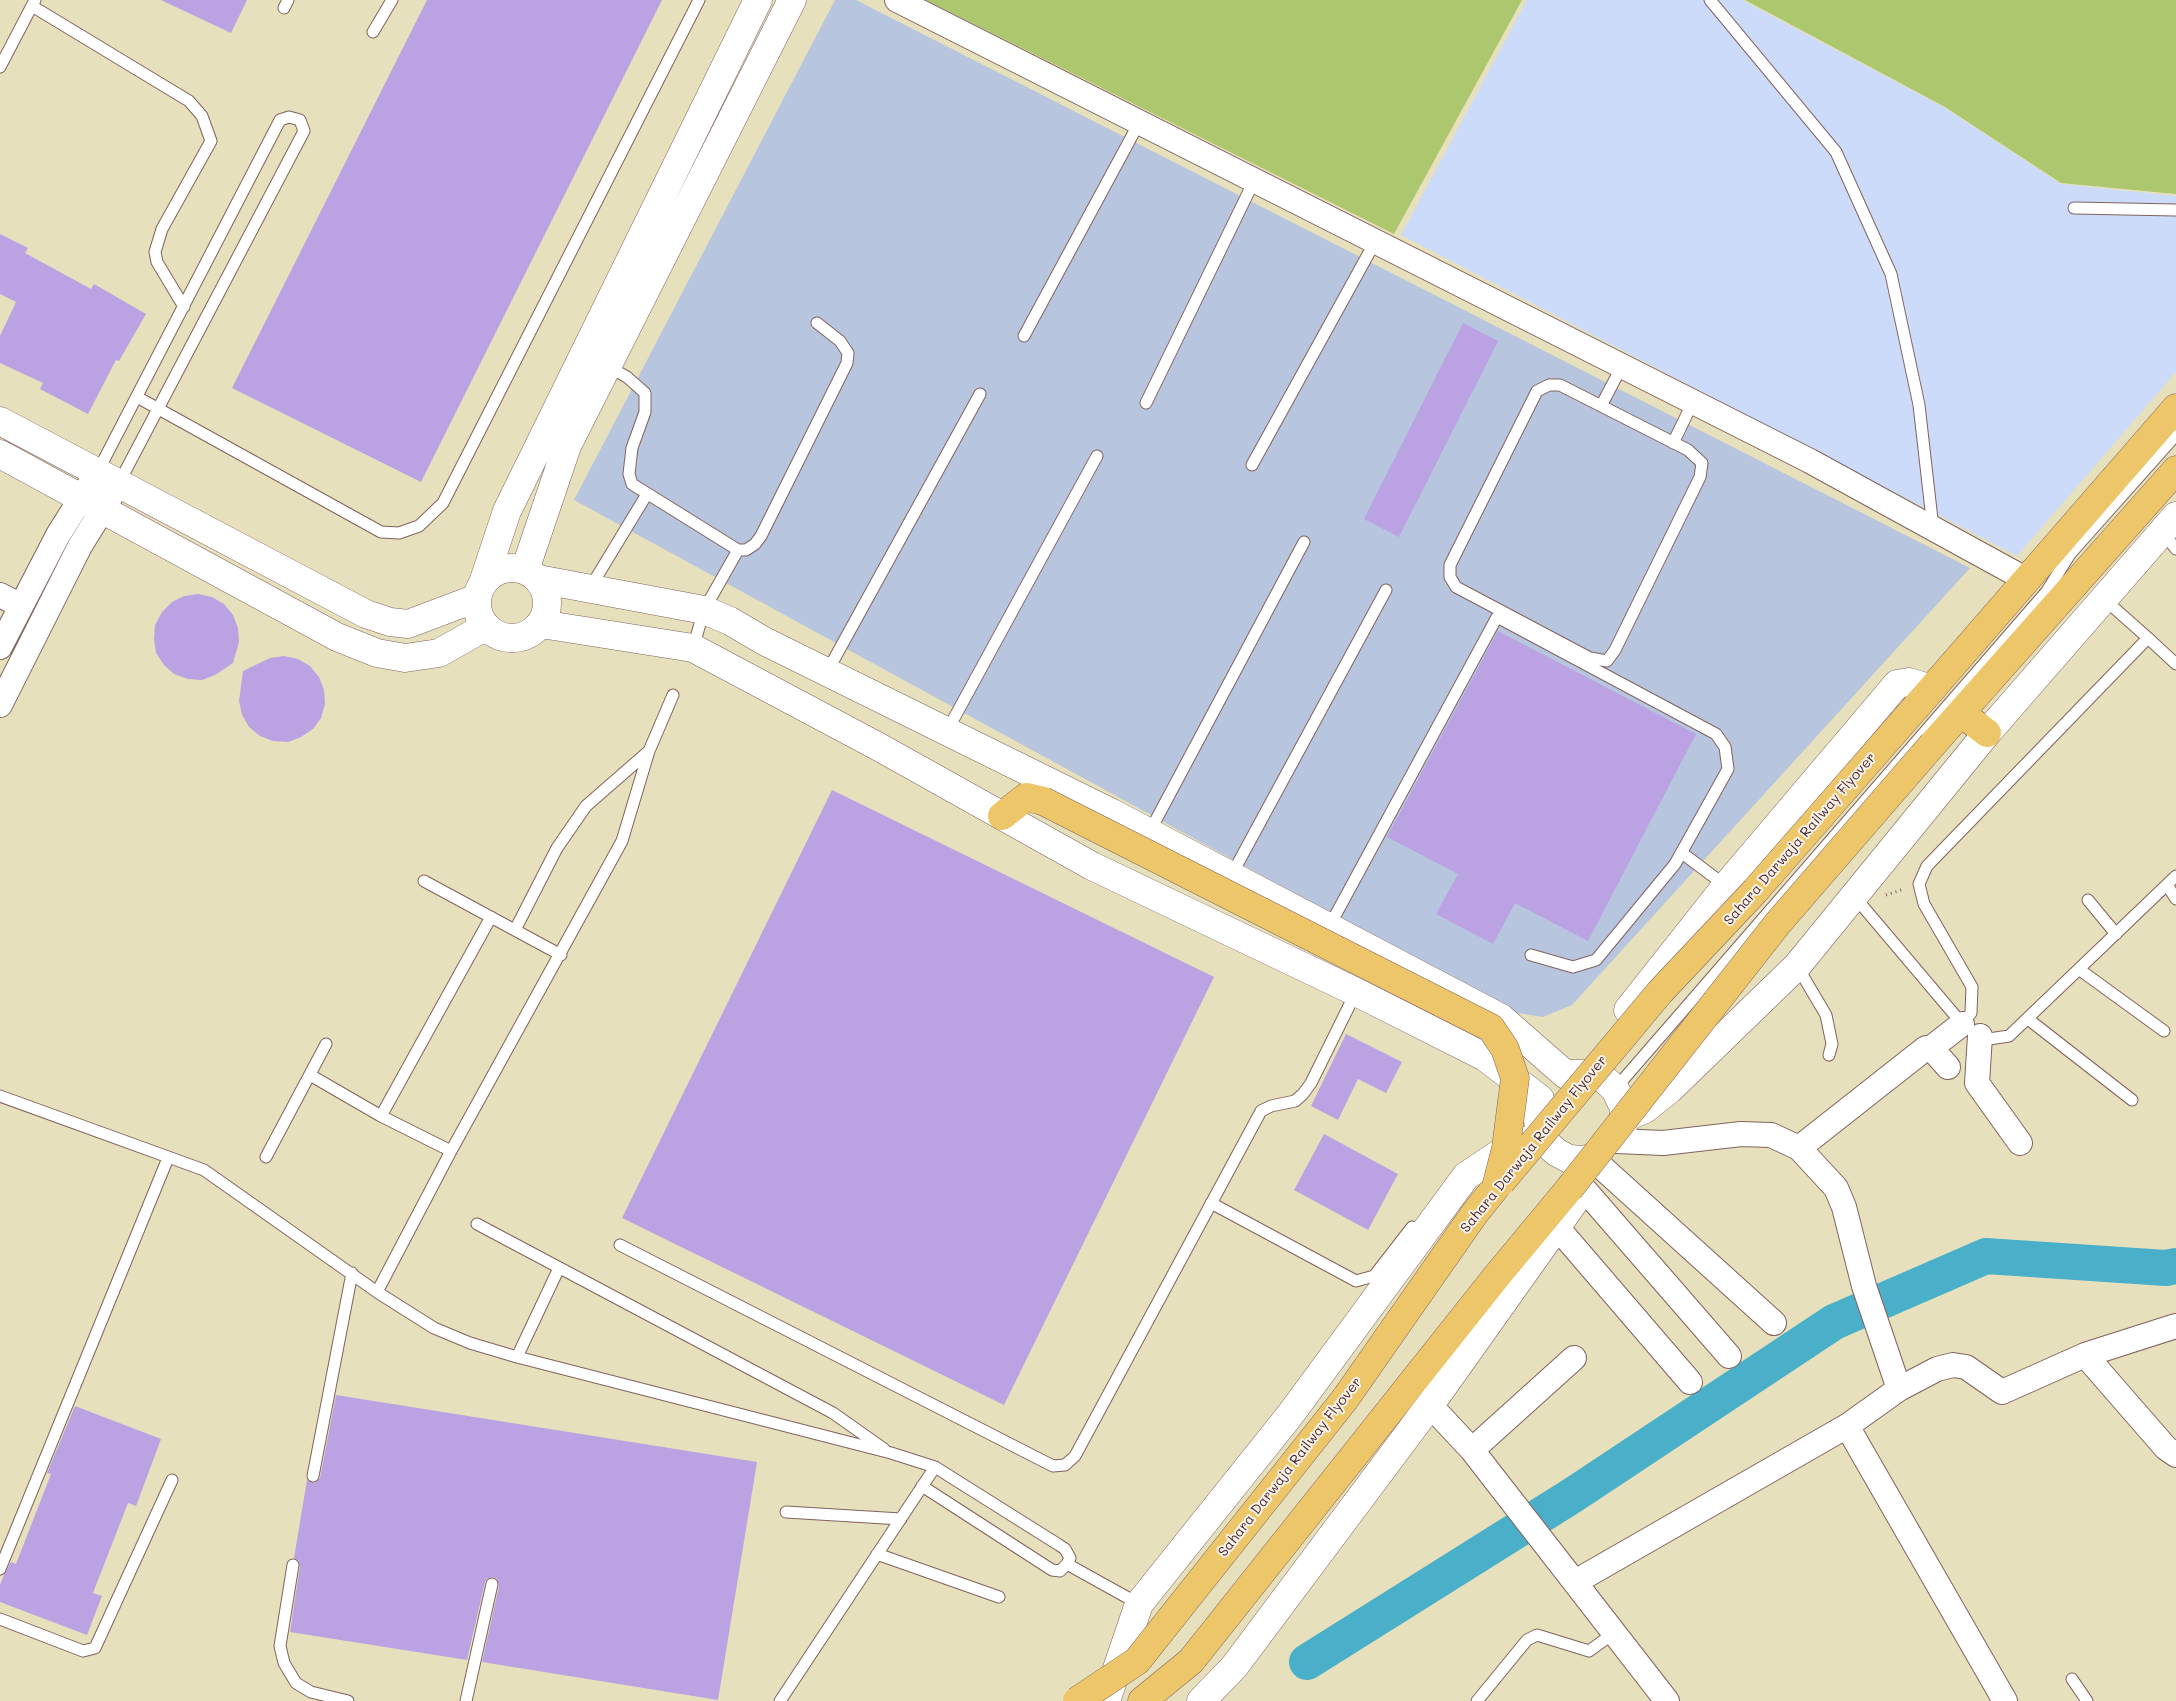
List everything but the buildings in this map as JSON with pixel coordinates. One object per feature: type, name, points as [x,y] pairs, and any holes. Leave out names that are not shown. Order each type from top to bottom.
[{"type":"highway","name":"Sahara Darwaja Railway Flyover","points":[[1077,1701],[1137,1661],[1345,1399],[1475,1213],[1496,1187],[1660,992],[1755,891],[1924,698],[2037,586],[2176,408]]},
{"type":"highway","points":[[1142,1701],[1191,1661],[1490,1285],[1575,1182],[1778,923],[1933,744],[2176,470]]},
{"type":"highway","points":[[1961,713],[1987,733]]},
{"type":"highway","points":[[1002,816],[1026,797],[1044,801],[1491,1028],[1505,1049],[1514,1078],[1506,1148],[1496,1187]]},
{"type":"street","points":[[531,575],[546,593],[546,609],[541,624],[529,634],[514,639],[498,636],[485,627],[478,614],[480,590],[507,510],[758,0]]},
{"type":"street","points":[[531,575],[567,446],[792,0]]},
{"type":"street","points":[[897,0],[1810,461],[2037,586]]},
{"type":"street","points":[[0,421],[366,614],[390,622],[408,624],[480,590],[494,572],[509,568],[531,575],[590,588],[704,610],[730,621],[827,672],[1149,833],[1501,1018],[1573,1074]]},
{"type":"street","points":[[0,454],[337,637],[377,653],[404,658],[439,653],[485,627]]},
{"type":"street","points":[[0,705],[10,660],[80,546],[92,504],[108,478]]},
{"type":"street","points":[[0,647],[58,535],[92,504]]},
{"type":"street","points":[[1201,1701],[1234,1667],[1430,1405],[1584,1189],[1609,1144],[1624,1108],[1615,1089],[1606,1080],[1593,1074],[1573,1074],[1556,1080],[1540,1099],[1537,1119],[1538,1128],[1550,1147],[1569,1159],[1584,1160],[1609,1144],[1645,1109],[1670,1089],[1797,966],[1857,900],[1987,733],[2103,598],[2171,532]]},
{"type":"street","points":[[0,596],[21,606]]},
{"type":"street","points":[[541,624],[693,648],[1092,866],[1356,992],[1485,1057],[1540,1099]]},
{"type":"street","points":[[1573,1074],[1726,886],[1897,684],[1909,682],[1924,698]]},
{"type":"street","points":[[1800,1148],[1926,1048],[1931,1048],[1971,1030],[1977,1083],[2020,1143]]},
{"type":"street","points":[[1931,1048],[1948,1067]]},
{"type":"street","points":[[1106,1701],[1140,1604],[1290,1415],[1455,1181],[1538,1128]]},
{"type":"street","points":[[1609,1144],[1663,1144],[1741,1134],[1771,1134],[1800,1148],[1836,1188],[1844,1207],[1864,1286],[1899,1389]]},
{"type":"street","points":[[1609,1144],[1774,1323]]},
{"type":"street","points":[[1584,1189],[1729,1356]]},
{"type":"street","points":[[1556,1226],[1690,1382]]},
{"type":"street","points":[[1574,1582],[1847,1426],[1899,1389],[1937,1369],[1954,1365],[1966,1367],[2002,1392],[2085,1355],[2176,1326]]},
{"type":"street","points":[[2085,1355],[2166,1448],[2176,1455]]},
{"type":"street","points":[[1472,1450],[1574,1358]]},
{"type":"street","points":[[1430,1405],[1472,1450],[1667,1701]]},
{"type":"street","points":[[1847,1426],[2005,1701]]},
{"type":"street","points":[[1118,1665],[1134,1701]]},
{"type":"lane","points":[[374,32],[392,0]]},
{"type":"lane","points":[[137,397],[381,532],[399,533],[419,526],[443,503],[699,0]]},
{"type":"lane","points":[[1710,0],[1836,152],[1891,274],[1919,405],[1933,528]]},
{"type":"lane","points":[[0,67],[34,3],[189,101],[202,116],[211,141],[162,229],[155,252],[157,262],[184,307]]},
{"type":"lane","points":[[289,117],[300,120],[304,130],[158,408],[108,478],[137,397],[280,120],[289,117]]},
{"type":"lane","points":[[1024,336],[1139,123]]},
{"type":"lane","points":[[1146,403],[1254,181]]},
{"type":"lane","points":[[2074,208],[2176,210]]},
{"type":"lane","points":[[1252,466],[1375,242]]},
{"type":"lane","points":[[607,366],[627,377],[645,393],[645,412],[632,448],[628,474],[632,484],[738,550],[746,550],[762,536],[847,362],[848,353],[840,341],[818,323]]},
{"type":"lane","points":[[1601,406],[1622,366]]},
{"type":"lane","points":[[1548,385],[1560,385],[1601,406],[1688,450],[1702,463],[1700,477],[1615,650],[1607,661],[1590,658],[1456,587],[1450,576],[1450,565],[1537,392],[1548,385]]},
{"type":"lane","points":[[827,672],[980,394]]},
{"type":"lane","points":[[1673,442],[1693,402]]},
{"type":"lane","points":[[1615,1089],[2037,586],[2070,554],[2176,435]]},
{"type":"lane","points":[[947,731],[1098,456]]},
{"type":"lane","points":[[2037,586],[2082,565],[2176,460]]},
{"type":"lane","points":[[590,588],[647,494]]},
{"type":"lane","points":[[1149,833],[1304,542]]},
{"type":"lane","points":[[693,648],[704,610],[738,550]]},
{"type":"lane","points":[[1230,876],[1386,590]]},
{"type":"lane","points":[[2103,598],[2176,664]]},
{"type":"lane","points":[[1329,927],[1497,617],[1716,734],[1725,747],[1728,769],[1682,853],[1596,960],[1573,967],[1531,955]]},
{"type":"lane","points":[[1971,1030],[1972,988],[1924,904],[1919,884],[1927,866],[2148,638]]},
{"type":"lane","points":[[377,1292],[451,1151],[622,842],[649,751],[673,695]]},
{"type":"lane","points":[[515,930],[557,848],[586,806],[649,751]]},
{"type":"lane","points":[[1682,853],[1726,886]]},
{"type":"lane","points":[[1857,900],[1971,1030],[1989,1039],[2009,1036],[2176,876]]},
{"type":"lane","points":[[424,882],[560,955]]},
{"type":"lane","points":[[2167,885],[2176,899]]},
{"type":"lane","points":[[2088,900],[2116,934]]},
{"type":"lane","points":[[381,1116],[491,917]]},
{"type":"lane","points":[[1797,966],[1826,1015],[1832,1044],[1829,1055]]},
{"type":"lane","points":[[2080,970],[2164,1031]]},
{"type":"lane","points":[[620,1245],[1053,1466],[1065,1465],[1075,1456],[1261,1111],[1271,1106],[1295,1101],[1311,1082],[1356,992]]},
{"type":"lane","points":[[2028,1019],[2132,1100]]},
{"type":"lane","points":[[266,1157],[326,1044]]},
{"type":"lane","points":[[310,1074],[381,1116],[451,1151]]},
{"type":"lane","points":[[0,1096],[204,1170],[377,1292],[434,1328],[470,1343],[517,1357],[890,1453],[935,1467],[1065,1549],[1070,1558],[1067,1564],[1060,1571],[1052,1570],[922,1486]]},
{"type":"lane","points":[[0,1569],[168,1158]]},
{"type":"lane","points":[[1211,1203],[1356,1281],[1374,1276],[1420,1216]]},
{"type":"lane","points":[[477,1224],[833,1413],[890,1453]]},
{"type":"lane","points":[[517,1357],[559,1268]]},
{"type":"lane","points":[[313,1476],[352,1273]]},
{"type":"lane","points":[[780,1701],[935,1467]]},
{"type":"lane","points":[[0,1619],[83,1651],[95,1648],[172,1480]]},
{"type":"lane","points":[[786,1512],[901,1519]]},
{"type":"lane","points":[[877,1554],[999,1597]]},
{"type":"lane","points":[[1067,1564],[1140,1604]]},
{"type":"lane","points":[[293,1565],[280,1646],[284,1663],[296,1682],[311,1692],[348,1701]]},
{"type":"lane","points":[[466,1701],[492,1584]]},
{"type":"lane","points":[[1477,1701],[1526,1640],[1537,1635],[1589,1651],[1614,1633]]},
{"type":"lane","points":[[2072,1679],[2087,1701]]},
{"type":"path","points":[[1857,900],[1919,884]]},
{"type":"shaded area","points":[[835,0],[856,0],[1970,568],[1572,1005],[1543,1017],[1512,1012],[574,500]]},
{"type":"shaded area","points":[[1527,0],[1742,0],[1945,108],[2061,184],[2176,196],[2176,372],[2017,556],[1401,235]]},
{"type":"green space","points":[[926,0],[1522,0],[1394,234]]},
{"type":"green space","points":[[1745,0],[2176,0],[2176,194],[2061,183],[1945,107]]},
{"type":"waterway","points":[[1307,1662],[1573,1495],[1834,1322],[1986,1256],[2166,1268],[2176,1266]]}]
